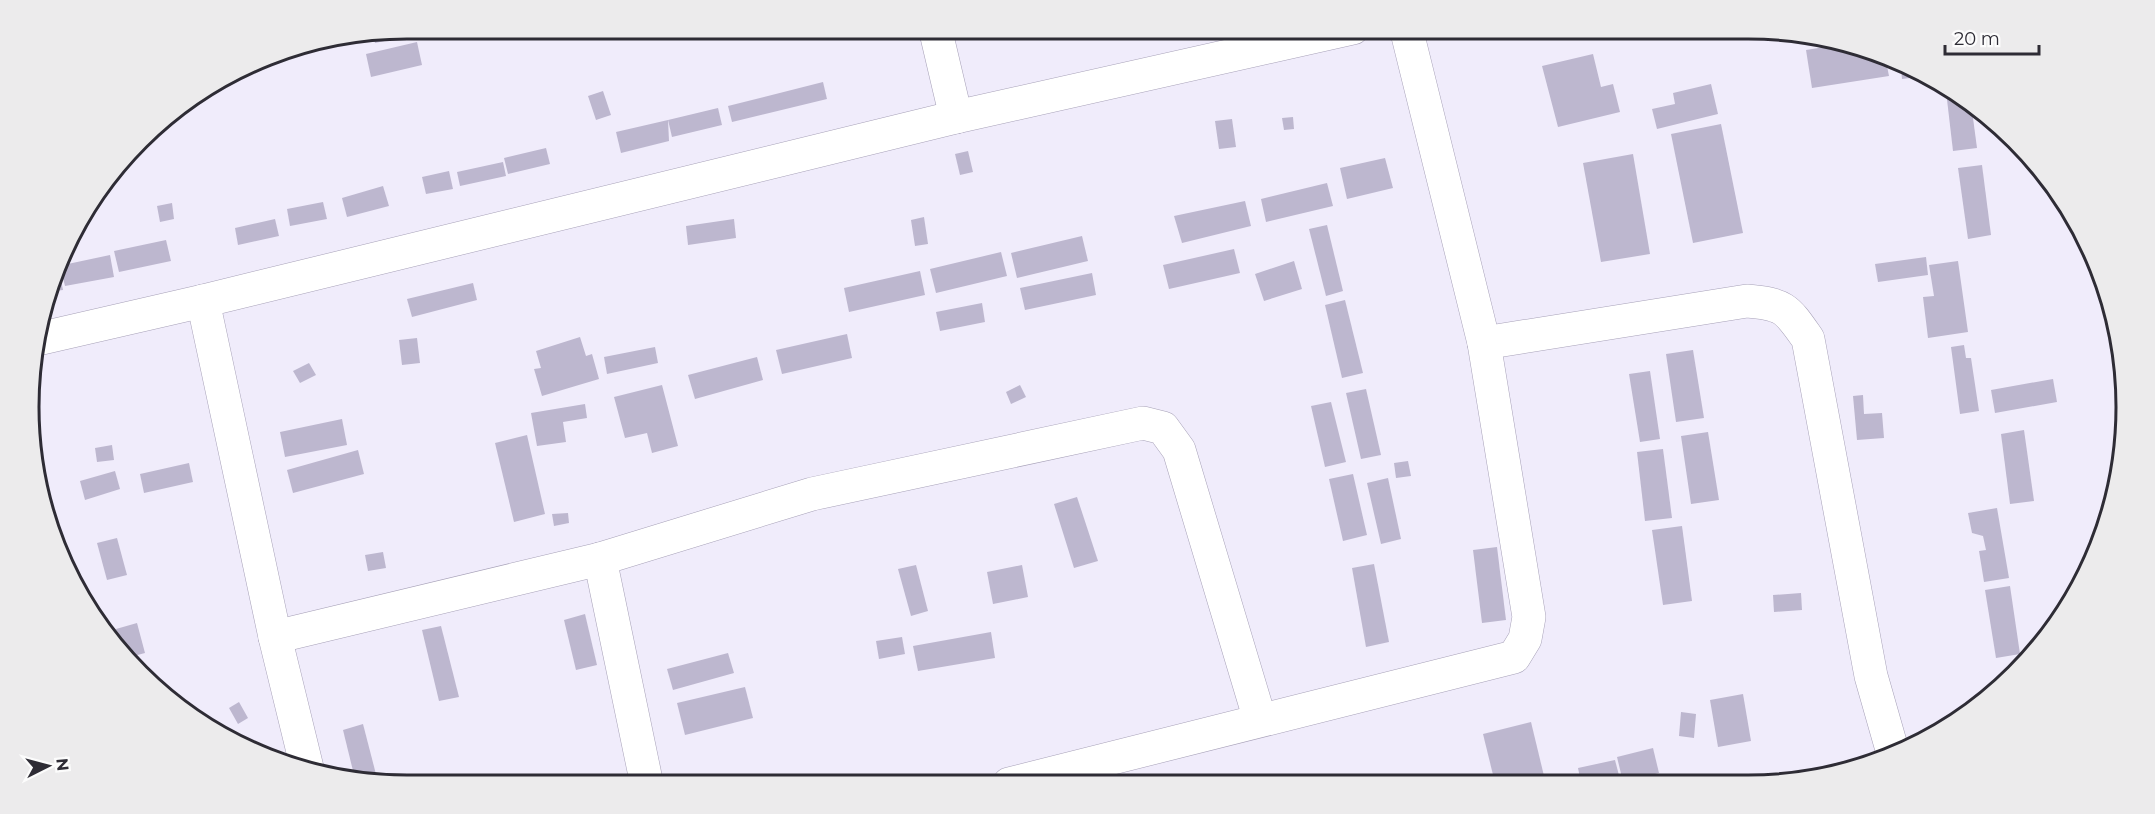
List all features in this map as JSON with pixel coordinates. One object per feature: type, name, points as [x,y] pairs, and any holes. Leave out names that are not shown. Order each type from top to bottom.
[{"type":"street","points":[[938,39],[956,117]]},
{"type":"street","points":[[46,337],[956,117],[1304,39]]},
{"type":"street","points":[[1044,775],[1514,657],[1524,639],[1529,617],[1484,343],[1409,39]]},
{"type":"street","points":[[203,301],[275,638],[305,760]]},
{"type":"street","points":[[1484,343],[1747,301],[1772,303],[1791,314],[1808,339],[1870,676],[1891,746]]},
{"type":"street","points":[[275,638],[600,559],[812,494],[1143,423],[1163,428],[1179,450],[1260,720]]},
{"type":"street","points":[[600,559],[645,775]]},
{"type":"building","points":[[417,42],[422,65],[371,77],[366,54]]},
{"type":"building","points":[[1824,47],[1866,59],[1887,66],[1889,76],[1812,88],[1806,50]]},
{"type":"building","points":[[1593,54],[1601,87],[1613,84],[1620,112],[1558,127],[1542,66]]},
{"type":"building","points":[[1901,73],[1912,78],[1902,79]]},
{"type":"building","points":[[823,82],[827,99],[732,122],[728,106]]},
{"type":"building","points":[[1711,84],[1718,114],[1657,129],[1652,109],[1675,104],[1673,93]]},
{"type":"building","points":[[603,91],[611,115],[596,120],[588,96]]},
{"type":"building","points":[[1947,98],[1973,116],[1977,148],[1953,151]]},
{"type":"building","points":[[718,108],[722,125],[672,137],[668,120]]},
{"type":"building","points":[[1293,117],[1294,129],[1284,130],[1282,118]]},
{"type":"building","points":[[1232,119],[1236,147],[1219,149],[1215,121]]},
{"type":"building","points":[[668,120],[669,141],[621,153],[616,132]]},
{"type":"building","points":[[1721,124],[1743,233],[1693,243],[1671,134]]},
{"type":"building","points":[[546,148],[550,164],[508,174],[504,158]]},
{"type":"building","points":[[968,151],[973,172],[960,175],[955,154]]},
{"type":"building","points":[[1633,154],[1650,254],[1601,262],[1583,163]]},
{"type":"building","points":[[1385,158],[1393,188],[1347,199],[1340,168]]},
{"type":"building","points":[[503,162],[506,176],[460,186],[457,172]]},
{"type":"building","points":[[1982,165],[1991,235],[1968,239],[1958,168]]},
{"type":"building","points":[[449,171],[453,189],[426,194],[422,177]]},
{"type":"building","points":[[1327,183],[1333,206],[1266,222],[1261,199]]},
{"type":"building","points":[[383,186],[389,206],[347,217],[342,198]]},
{"type":"building","points":[[1245,201],[1251,226],[1182,243],[1174,216]]},
{"type":"building","points":[[323,202],[327,219],[290,226],[287,209]]},
{"type":"building","points":[[172,203],[174,219],[160,222],[157,206]]},
{"type":"building","points":[[924,217],[928,244],[915,246],[911,220]]},
{"type":"building","points":[[275,219],[279,236],[238,245],[235,228]]},
{"type":"building","points":[[734,219],[736,238],[688,245],[686,226]]},
{"type":"building","points":[[1327,225],[1343,291],[1326,296],[1309,229]]},
{"type":"building","points":[[1082,236],[1088,261],[1017,278],[1011,253]]},
{"type":"building","points":[[166,240],[171,261],[119,272],[114,251]]},
{"type":"building","points":[[1234,249],[1240,273],[1169,289],[1163,265]]},
{"type":"building","points":[[1001,252],[1007,276],[936,293],[930,269]]},
{"type":"building","points":[[110,255],[114,277],[65,286],[63,278],[68,264]]},
{"type":"building","points":[[1926,257],[1928,275],[1878,282],[1875,264]]},
{"type":"building","points":[[1294,261],[1302,289],[1264,301],[1255,274]]},
{"type":"building","points":[[1958,261],[1968,332],[1928,338],[1923,297],[1934,296],[1929,265]]},
{"type":"building","points":[[920,271],[925,295],[849,312],[844,288]]},
{"type":"building","points":[[1092,273],[1096,295],[1025,310],[1020,288]]},
{"type":"building","points":[[473,283],[477,300],[412,317],[407,299]]},
{"type":"building","points":[[1345,300],[1363,373],[1342,378],[1325,305]]},
{"type":"building","points":[[982,303],[985,322],[940,331],[936,312]]},
{"type":"building","points":[[847,334],[852,358],[782,374],[776,350]]},
{"type":"building","points":[[580,337],[586,356],[592,354],[599,379],[542,396],[534,369],[541,368],[536,351]]},
{"type":"building","points":[[417,338],[420,363],[402,365],[399,340]]},
{"type":"building","points":[[1964,345],[1966,358],[1971,358],[1979,411],[1960,414],[1951,347]]},
{"type":"building","points":[[655,347],[658,363],[607,374],[604,357]]},
{"type":"building","points":[[1693,350],[1704,418],[1676,422],[1666,354]]},
{"type":"building","points":[[757,357],[763,380],[695,399],[688,375]]},
{"type":"building","points":[[309,363],[316,375],[300,383],[293,371]]},
{"type":"building","points":[[1650,371],[1660,439],[1640,442],[1629,374]]},
{"type":"building","points":[[2053,379],[2057,402],[1995,413],[1991,390]]},
{"type":"building","points":[[662,385],[678,446],[652,453],[647,433],[625,438],[614,397]]},
{"type":"building","points":[[1020,385],[1026,397],[1011,404],[1006,392]]},
{"type":"building","points":[[1366,389],[1381,455],[1361,459],[1346,393]]},
{"type":"building","points":[[1863,395],[1864,414],[1882,413],[1884,438],[1857,440],[1853,396]]},
{"type":"building","points":[[1331,402],[1346,462],[1325,467],[1311,406]]},
{"type":"building","points":[[585,404],[587,418],[563,422],[566,442],[537,446],[531,413]]},
{"type":"building","points":[[342,419],[347,445],[285,457],[280,432]]},
{"type":"building","points":[[2024,430],[2034,501],[2010,504],[2001,434]]},
{"type":"building","points":[[1708,432],[1719,500],[1691,504],[1681,436]]},
{"type":"building","points":[[527,435],[545,514],[514,522],[495,443]]},
{"type":"building","points":[[112,445],[114,460],[97,462],[95,448]]},
{"type":"building","points":[[1663,449],[1672,518],[1645,521],[1637,452]]},
{"type":"building","points":[[358,450],[364,474],[293,493],[287,470]]},
{"type":"building","points":[[1408,461],[1411,476],[1396,478],[1394,463]]},
{"type":"building","points":[[189,463],[193,482],[144,493],[140,474]]},
{"type":"building","points":[[115,471],[120,489],[85,500],[80,481]]},
{"type":"building","points":[[1353,474],[1367,535],[1343,541],[1329,479]]},
{"type":"building","points":[[1388,478],[1401,539],[1381,544],[1367,483]]},
{"type":"building","points":[[1077,497],[1098,561],[1074,568],[1054,504]]},
{"type":"building","points":[[1997,508],[2009,578],[1984,582],[1979,551],[1986,550],[1983,536],[1972,533],[1968,513]]},
{"type":"building","points":[[568,513],[569,523],[554,526],[552,514]]},
{"type":"building","points":[[1682,526],[1692,601],[1663,605],[1652,530]]},
{"type":"building","points":[[117,538],[127,575],[107,580],[97,543]]},
{"type":"building","points":[[1497,547],[1506,620],[1482,623],[1473,550]]},
{"type":"building","points":[[383,552],[386,568],[368,571],[365,555]]},
{"type":"building","points":[[1374,564],[1389,642],[1366,647],[1352,568]]},
{"type":"building","points":[[916,565],[928,611],[911,616],[898,569]]},
{"type":"building","points":[[1022,565],[1028,597],[993,604],[987,572]]},
{"type":"building","points":[[2010,586],[2020,654],[1996,658],[1985,590]]},
{"type":"building","points":[[1801,593],[1802,610],[1774,612],[1773,595]]},
{"type":"building","points":[[585,614],[597,665],[576,670],[564,620]]},
{"type":"building","points":[[137,623],[145,653],[136,656],[117,634],[116,629]]},
{"type":"building","points":[[441,626],[459,697],[439,701],[422,630]]},
{"type":"building","points":[[991,632],[995,658],[918,671],[913,646]]},
{"type":"building","points":[[902,637],[905,654],[879,659],[876,641]]},
{"type":"building","points":[[728,653],[734,673],[673,690],[667,669]]},
{"type":"building","points":[[745,687],[753,718],[685,735],[677,703]]},
{"type":"building","points":[[1743,694],[1751,741],[1718,747],[1710,700]]},
{"type":"building","points":[[239,702],[248,718],[238,724],[229,708]]},
{"type":"building","points":[[1681,712],[1696,714],[1694,738],[1679,736]]},
{"type":"building","points":[[1531,722],[1544,775],[1493,775],[1483,734]]},
{"type":"building","points":[[363,724],[376,773],[353,771],[343,730]]},
{"type":"building","points":[[1653,748],[1659,773],[1621,775],[1617,757]]},
{"type":"building","points":[[1615,760],[1619,775],[1579,775],[1578,768]]}]
